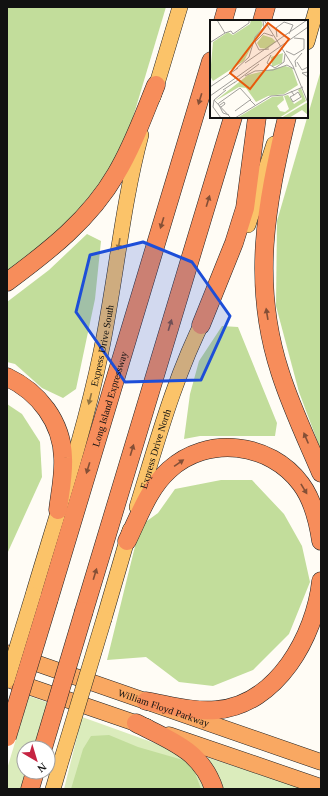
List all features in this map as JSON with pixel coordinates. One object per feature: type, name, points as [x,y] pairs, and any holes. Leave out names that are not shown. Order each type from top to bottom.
[{"type":"highway","points":[[223,20],[227,7]]},
{"type":"highway","points":[[262,20],[266,7]]},
{"type":"highway","points":[[271,20],[273,7]]},
{"type":"highway","name":"Long Island Expressway","points":[[7,737],[41,597],[210,64]]},
{"type":"highway","points":[[7,282],[42,256],[68,233],[87,213],[109,185],[122,164],[156,85]]},
{"type":"highway","points":[[45,740],[233,118]]},
{"type":"highway","points":[[201,325],[234,243],[244,208],[257,118]]},
{"type":"highway","points":[[287,118],[266,214],[263,253],[264,292],[270,335],[279,372],[321,474]]},
{"type":"highway","points":[[7,377],[24,386],[33,393],[46,408],[60,437],[63,459],[58,510]]},
{"type":"highway","points":[[127,541],[150,494],[169,470],[195,454],[214,448],[228,447],[253,450],[273,459],[288,470],[301,484],[310,501],[318,521],[321,541]]},
{"type":"highway","points":[[146,701],[198,710],[216,710],[236,706],[262,692],[285,669],[301,644],[313,616],[321,581]]},
{"type":"highway","name":"William Floyd Parkway","points":[[7,653],[321,762]]},
{"type":"highway","points":[[7,679],[321,787]]},
{"type":"highway","points":[[136,723],[179,745],[192,754],[204,768],[214,789]]},
{"type":"main road","name":"Express Drive South","points":[[7,679],[41,597],[58,510],[95,379],[106,326],[129,188],[140,141],[180,7]]},
{"type":"main road","points":[[308,39],[318,7]]},
{"type":"main road","name":"Express Drive North","points":[[53,789],[166,414],[201,325],[242,241],[282,118]]},
{"type":"highlighted area","points":[[143,242],[192,262],[230,316],[201,380],[125,382],[76,312],[90,255]]},
{"type":"green space","points":[[7,7],[166,7],[131,124],[108,174],[67,223],[7,273]]},
{"type":"green space","points":[[321,70],[321,451],[299,392],[276,306],[277,221]]},
{"type":"green space","points":[[87,234],[101,241],[95,299],[76,389],[63,398],[42,388],[15,364],[7,362],[7,302],[49,270]]},
{"type":"green space","points":[[222,326],[238,327],[277,423],[275,436],[200,436],[184,439],[190,394],[199,361]]},
{"type":"green space","points":[[7,404],[22,414],[40,442],[42,477],[7,554]]},
{"type":"green space","points":[[221,480],[252,480],[284,514],[302,546],[310,582],[289,634],[253,670],[213,686],[179,682],[146,657],[107,660],[140,526],[158,513],[175,489]]},
{"type":"green space","points":[[29,696],[49,703],[37,740],[16,740],[16,780],[25,780],[22,789],[7,789],[7,769]]},
{"type":"green space","points":[[82,717],[171,749],[192,766],[207,789],[64,789]]},
{"type":"green space","points":[[109,735],[138,747],[183,760],[194,770],[201,789],[71,789],[83,749],[91,736]]},
{"type":"green space","points":[[209,758],[304,789],[218,789],[202,759]]}]
